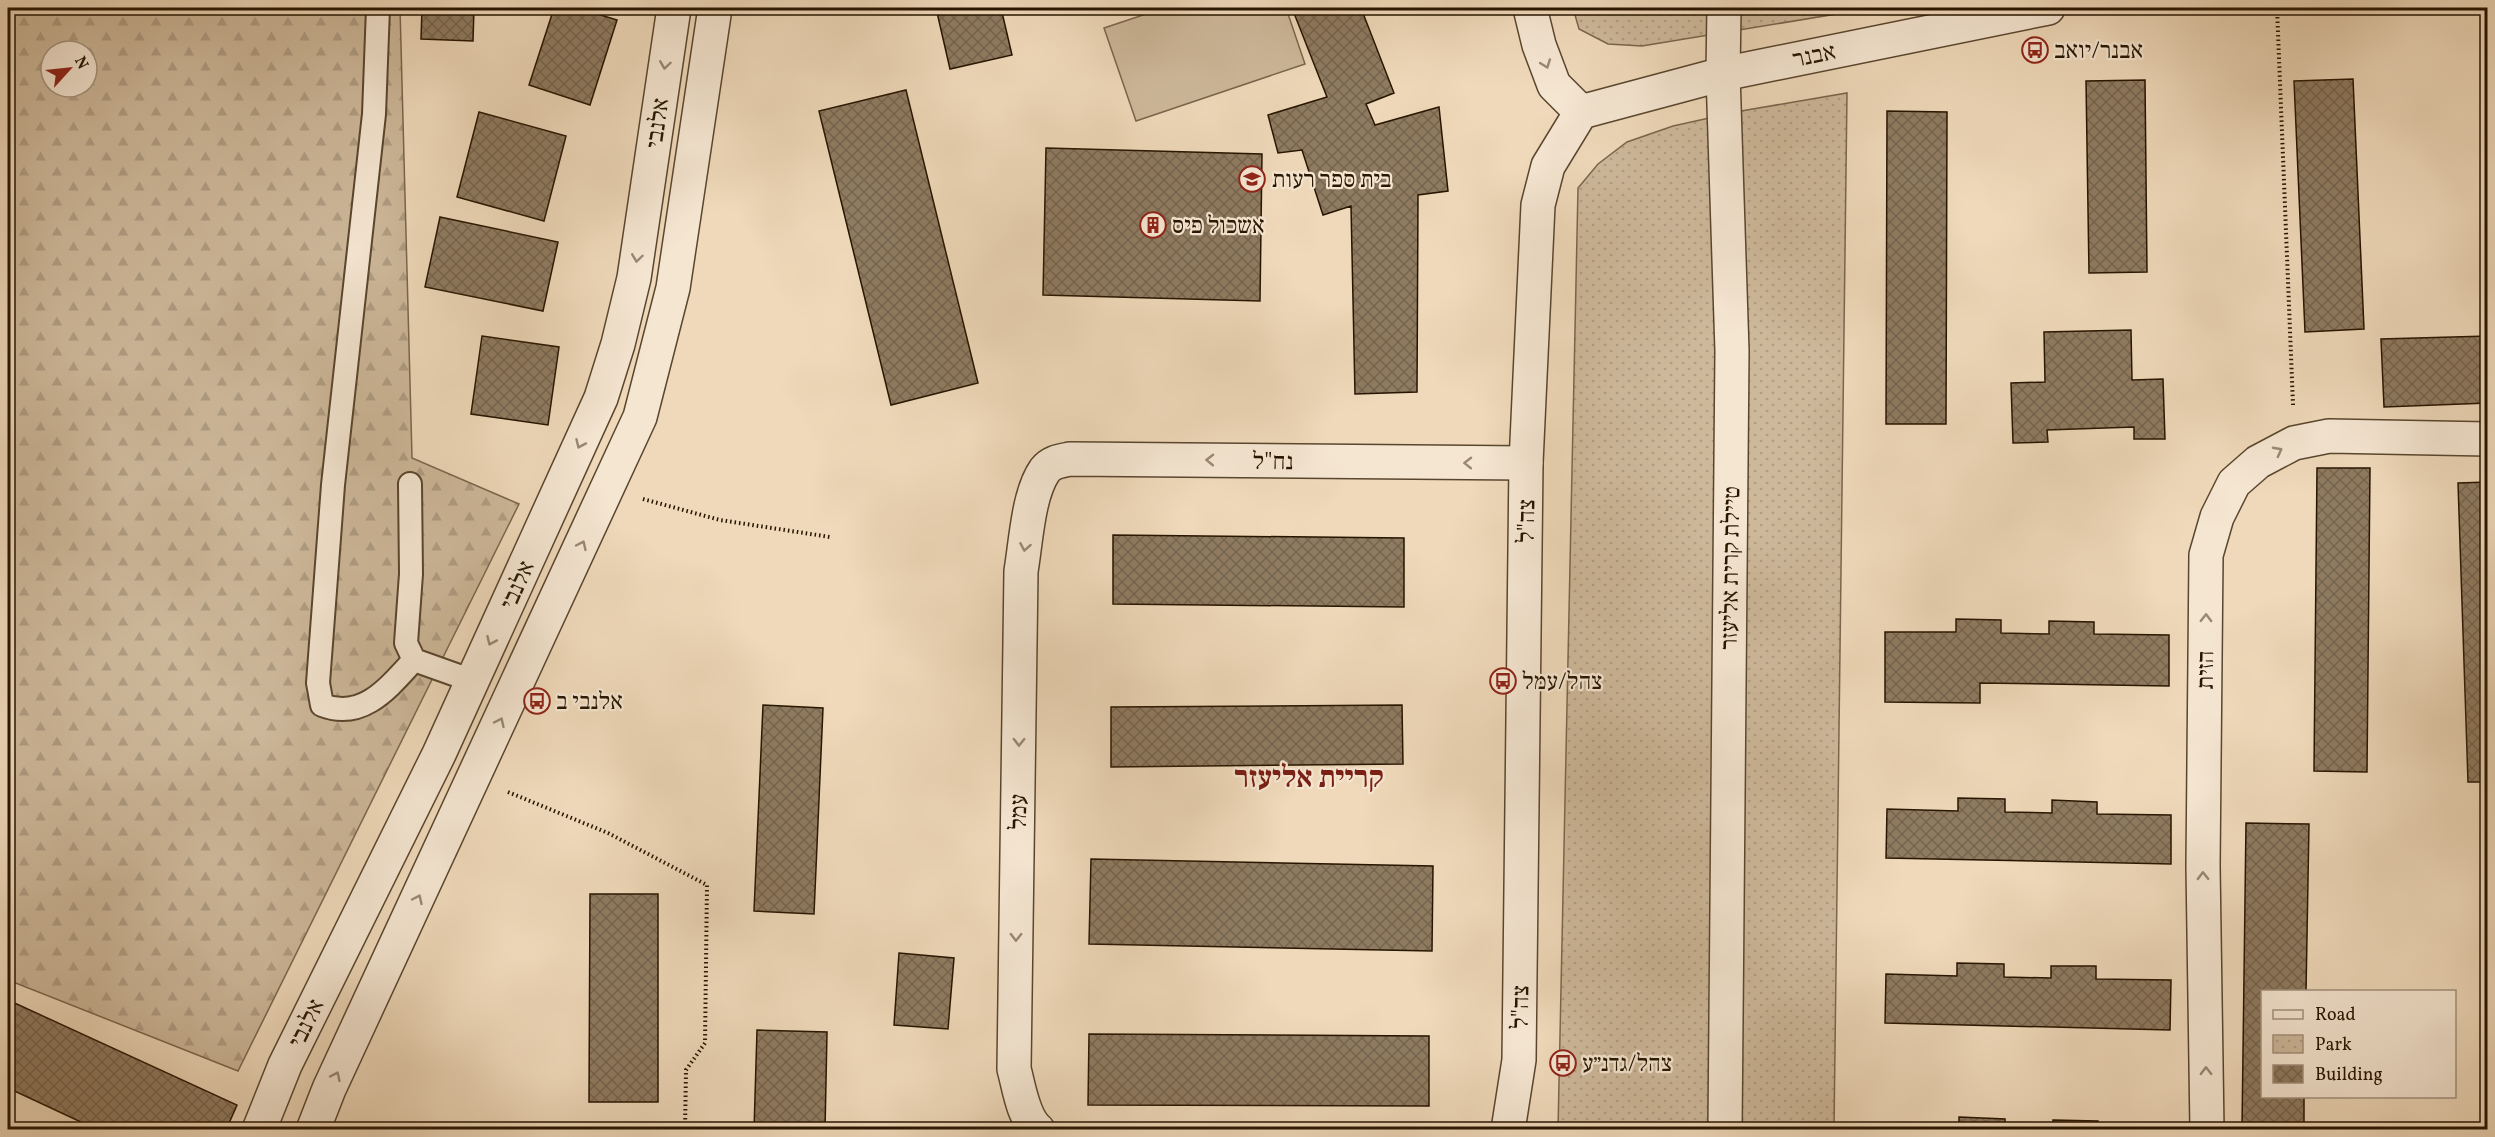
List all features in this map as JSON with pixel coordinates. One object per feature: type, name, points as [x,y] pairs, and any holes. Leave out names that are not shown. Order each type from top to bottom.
[{"type":"street","name":"אלנבי","points":[[259,1130],[285,1065],[439,754],[601,398],[618,344],[634,278],[674,8]]},
{"type":"street","name":"אלנבי","points":[[313,1130],[329,1089],[640,417],[673,288],[714,8]]},
{"type":"street","points":[[1530,8],[1539,45],[1554,85],[1581,112]]},
{"type":"street","name":"טיילת קרית אליעזר","points":[[1724,8],[1723,74],[1732,351],[1725,1130]]},
{"type":"street","name":"אבנר","points":[[1581,112],[1723,74],[2048,8]]},
{"type":"street","name":"צה\"ל","points":[[1508,1130],[1519,1060],[1526,463],[1538,206],[1548,166],[1581,112]]},
{"type":"street","name":"הזית","points":[[2207,1130],[2203,866],[2206,555],[2217,517],[2234,483],[2258,462],[2295,443],[2329,436],[2487,440]]},
{"type":"street","name":"נח\"ל","points":[[1035,489],[1046,469],[1056,462],[1070,459],[1526,463]]},
{"type":"street","name":"עמל","points":[[1035,489],[1021,571],[1014,1069],[1026,1108],[1038,1130]]},
{"type":"street","name":"צה\"ל","points":[[1519,1060],[1531,1130]]},
{"type":"lane","points":[[378,8],[374,114],[333,485],[318,683],[322,705],[337,711],[357,707],[384,693],[414,660]]},
{"type":"lane","points":[[410,484],[411,574],[406,643],[414,660],[473,681]]},
{"type":"path","points":[[2277,8],[2295,443]]},
{"type":"path","points":[[607,490],[720,520],[830,537]]},
{"type":"path","points":[[474,777],[608,833],[707,885],[705,1043],[686,1070],[685,1130]]},
{"type":"green space","points":[[8,8],[400,8],[412,458],[519,504],[238,1071],[8,980]]},
{"type":"green space","points":[[1164,8],[1286,8],[1305,64],[1136,121],[1104,28]]},
{"type":"green space","points":[[1573,8],[1873,8],[1642,46],[1608,44],[1579,29]]},
{"type":"green space","points":[[1847,93],[1834,1129],[1558,1130],[1578,188],[1598,164],[1627,142],[1673,126],[1741,111]]},
{"type":"building","points":[[422,8],[474,8],[473,41],[421,39]]},
{"type":"building","points":[[554,8],[578,8],[617,20],[590,105],[529,85]]},
{"type":"building","points":[[936,8],[1001,8],[1012,55],[950,69]]},
{"type":"building","points":[[1292,8],[1361,8],[1394,93],[1366,104],[1375,125],[1439,107],[1448,191],[1418,195],[1417,392],[1355,394],[1351,206],[1323,215],[1302,150],[1278,153],[1268,115],[1327,97]]},
{"type":"building","points":[[2353,79],[2364,329],[2305,332],[2294,81]]},
{"type":"building","points":[[2145,80],[2147,272],[2089,273],[2086,81]]},
{"type":"building","points":[[906,90],[978,383],[891,405],[819,111]]},
{"type":"building","points":[[1887,111],[1947,112],[1946,424],[1886,424]]},
{"type":"building","points":[[479,112],[566,136],[544,221],[457,197]]},
{"type":"building","name":"אשכול פיס","points":[[1046,148],[1262,154],[1260,301],[1043,295]]},
{"type":"building","points":[[440,217],[558,242],[543,311],[425,287]]},
{"type":"building","points":[[2131,330],[2132,380],[2163,379],[2165,439],[2134,439],[2134,427],[2047,430],[2048,442],[2013,443],[2011,383],[2045,382],[2044,332]]},
{"type":"building","points":[[482,336],[559,347],[548,425],[471,414]]},
{"type":"building","points":[[2488,336],[2488,403],[2384,407],[2381,339]]},
{"type":"building","points":[[2317,468],[2370,468],[2367,772],[2314,771]]},
{"type":"building","points":[[2488,482],[2488,782],[2468,782],[2458,483]]},
{"type":"building","points":[[1113,535],[1404,538],[1404,607],[1113,604]]},
{"type":"building","points":[[1956,619],[2001,620],[2001,633],[2049,634],[2049,621],[2094,622],[2094,634],[2169,635],[2169,686],[1980,683],[1980,703],[1885,702],[1885,632],[1956,632]]},
{"type":"building","points":[[763,705],[823,708],[814,914],[754,911]]},
{"type":"building","points":[[1402,705],[1403,764],[1111,767],[1111,707]]},
{"type":"building","points":[[1958,798],[2005,799],[2005,812],[2052,813],[2052,800],[2097,802],[2097,814],[2171,815],[2171,864],[1886,858],[1887,809],[1958,811]]},
{"type":"building","points":[[2246,823],[2309,824],[2306,990],[2261,990],[2261,1098],[2304,1098],[2304,1130],[2242,1129]]},
{"type":"building","points":[[1091,859],[1433,866],[1432,951],[1089,944]]},
{"type":"building","points":[[590,894],[658,894],[658,1102],[589,1102]]},
{"type":"building","points":[[899,953],[954,958],[948,1029],[894,1025]]},
{"type":"building","points":[[1957,963],[2004,964],[2004,977],[2051,978],[2051,966],[2096,966],[2096,979],[2171,980],[2170,1030],[1885,1023],[1886,974],[1957,976]]},
{"type":"building","points":[[8,1000],[237,1105],[226,1130],[98,1130],[8,1088]]},
{"type":"building","points":[[757,1030],[827,1032],[825,1130],[754,1130]]},
{"type":"building","points":[[1089,1034],[1429,1036],[1429,1106],[1088,1105]]},
{"type":"building","points":[[1959,1117],[2005,1119],[2005,1130],[1959,1130]]},
{"type":"building","points":[[2053,1120],[2098,1121],[2098,1130],[2053,1130]]},
{"type":"place","name":"אבנר/יואב","points":[[2035,50]]},
{"type":"place","name":"בית ספר רעות","points":[[1252,179]]},
{"type":"place","name":"אשכול פיס","points":[[1153,225]]},
{"type":"place","name":"צהל/עמל","points":[[1503,681]]},
{"type":"place","name":"אלנבי ב","points":[[537,701]]},
{"type":"place","name":"צהל/גדנ״ע","points":[[1563,1063]]},
{"type":"district","name":"קריית אליעזר","points":[[1309,777]]}]
